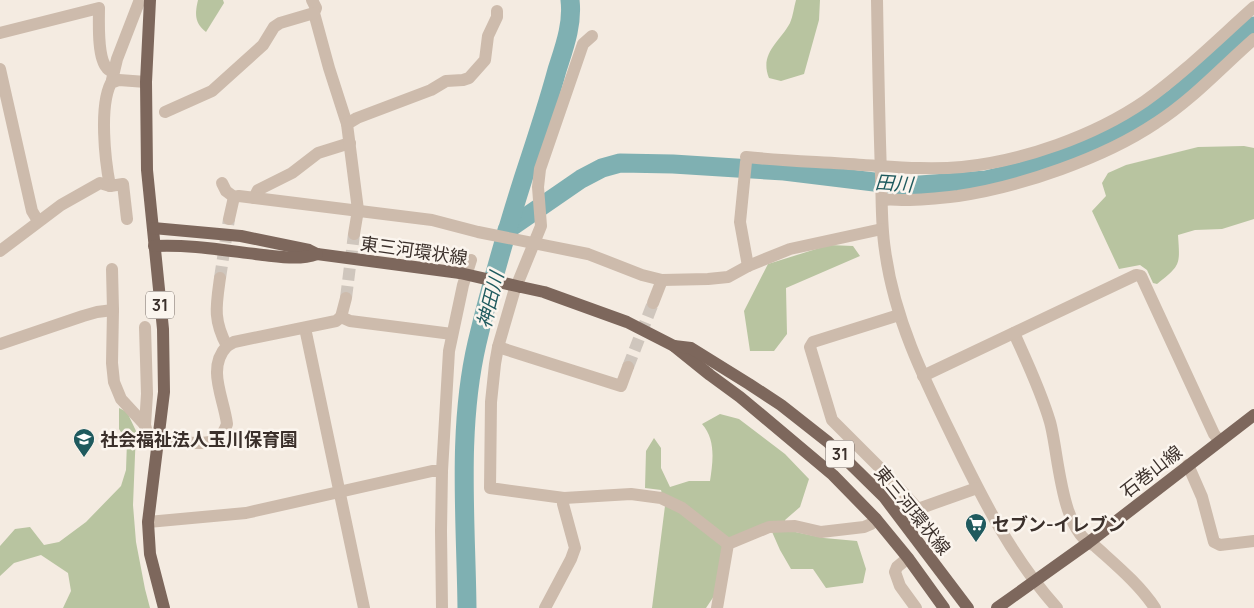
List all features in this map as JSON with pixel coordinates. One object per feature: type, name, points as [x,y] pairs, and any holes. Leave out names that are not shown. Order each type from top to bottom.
[{"type":"main road","name":"31","points":[[144,1],[147,170],[163,329],[164,392],[148,522],[150,554],[164,608]]},
{"type":"main road","name":"東三河環状線","points":[[153,228],[241,236],[309,250],[317,254],[460,273],[544,292],[627,322],[674,346],[740,397],[834,475],[908,558],[944,608]]},
{"type":"main road","name":"東三河環状線","points":[[154,246],[178,246],[288,257],[307,257],[317,254]]},
{"type":"main road","name":"東三河環状線","points":[[674,346],[691,348],[749,384],[781,405],[828,442],[884,496],[968,608]]},
{"type":"main road","name":"石巻山線","points":[[997,608],[1088,543],[1254,414]]},
{"type":"street","points":[[877,0],[882,230],[891,286],[899,315],[923,376],[977,488],[1003,535],[1035,582],[1057,608]]},
{"type":"street","points":[[110,186],[105,102],[112,78],[144,1]]},
{"type":"street","points":[[0,33],[100,4],[99,36],[102,60],[105,67],[112,78],[146,82]]},
{"type":"street","points":[[165,112],[212,91],[263,45],[274,27],[313,6],[329,68],[347,124],[358,210],[354,234]]},
{"type":"street","points":[[748,266],[740,222],[746,160],[800,162],[881,170],[962,167],[1044,150],[1072,140],[1118,118],[1145,101],[1194,61],[1254,7]]},
{"type":"street","points":[[347,124],[431,90],[446,81],[469,78],[485,60],[488,36],[497,17],[497,11]]},
{"type":"street","points":[[592,36],[584,44],[540,169],[538,198],[541,226],[514,292],[498,346],[491,402],[490,488],[564,498],[631,494],[661,498],[682,508],[728,544]]},
{"type":"street","points":[[882,197],[913,200],[958,196],[1006,186],[1041,176],[1083,160],[1114,146],[1158,122],[1186,100],[1254,39]]},
{"type":"street","points":[[0,69],[32,211],[38,221]]},
{"type":"street","points":[[254,198],[258,190],[292,173],[318,153],[350,143]]},
{"type":"street","points":[[222,182],[226,191],[234,197],[239,196],[432,220],[478,232],[588,254],[642,275],[662,280],[728,277],[748,266],[790,249],[882,230]]},
{"type":"street","points":[[0,251],[61,205],[100,183],[110,186],[123,184],[127,219]]},
{"type":"street","points":[[229,219],[231,202],[234,197]]},
{"type":"street","points":[[442,608],[442,471],[446,381],[452,334],[463,285],[471,260]]},
{"type":"street","points":[[112,269],[112,363],[114,382],[121,400],[145,425]]},
{"type":"street","points":[[923,376],[1136,275],[1141,276],[1214,434],[1219,440]]},
{"type":"street","points":[[220,278],[216,311],[221,335],[227,346]]},
{"type":"street","points":[[653,303],[662,280]]},
{"type":"street","points":[[144,327],[147,394],[145,425],[148,436],[152,440],[207,443],[216,440],[224,432],[227,424],[216,367],[222,352],[227,346],[234,342],[336,322],[341,317],[346,298]]},
{"type":"street","points":[[0,344],[83,316],[113,310]]},
{"type":"street","points":[[899,315],[813,342],[810,347],[832,420],[918,509],[977,488]]},
{"type":"street","points":[[341,317],[350,321],[452,334]]},
{"type":"street","points":[[305,328],[364,608]]},
{"type":"street","points":[[1014,333],[1039,390],[1050,423],[1062,490],[1076,527],[1088,543],[1096,546],[1132,580],[1155,608]]},
{"type":"street","points":[[498,346],[621,386],[628,367]]},
{"type":"street","points":[[1188,465],[1202,497],[1214,542],[1220,545],[1254,541]]},
{"type":"street","points":[[148,522],[246,512],[432,471],[442,471]]},
{"type":"street","points":[[545,608],[575,548],[563,504],[564,498]]},
{"type":"street","points":[[728,544],[769,527],[795,526],[821,532],[864,527],[876,520]]},
{"type":"street","points":[[717,608],[728,544]]},
{"type":"street","points":[[908,558],[897,567],[895,572],[900,586],[916,608]]},
{"type":"green space","points":[[198,0],[223,0],[224,3],[206,32],[199,25],[196,18]]},
{"type":"green space","points":[[796,0],[820,0],[819,20],[804,74],[781,81],[769,78],[767,62],[769,55],[790,23]]},
{"type":"green space","points":[[1244,146],[1254,148],[1254,219],[1222,229],[1195,230],[1178,235],[1179,259],[1177,264],[1171,273],[1157,284],[1153,283],[1147,270],[1140,265],[1119,269],[1092,211],[1106,196],[1102,183],[1108,173],[1126,165],[1198,147]]},
{"type":"green space","points":[[829,245],[853,246],[860,256],[786,288],[787,334],[774,351],[750,351],[744,311],[768,264]]},
{"type":"green space","points":[[119,408],[127,412],[136,431],[133,505],[136,542],[150,608],[63,608],[71,591],[68,573],[41,555],[14,563],[0,576],[0,546],[15,529],[30,527],[44,545],[59,542],[86,522],[121,486],[126,470],[127,441],[119,429]]},
{"type":"green space","points":[[720,414],[739,419],[785,454],[809,479],[800,507],[785,520],[786,530],[824,538],[857,541],[866,569],[863,583],[826,588],[813,569],[791,569],[769,525],[733,539],[718,590],[706,608],[652,608],[665,506],[661,490],[645,488],[646,451],[654,438],[661,448],[661,468],[670,487],[689,481],[710,481],[712,451],[710,437],[702,424]]},
{"type":"waterway","name":"神田川","points":[[467,608],[464,475],[467,408],[471,375],[477,343],[498,261],[565,45],[569,27],[570,0]]},
{"type":"waterway","name":"田川","points":[[507,230],[581,179],[602,168],[620,163],[673,164],[784,171],[907,186],[986,180],[1023,171],[1078,151],[1134,125],[1174,98],[1254,26]]},
{"type":"tunnel","points":[[220,278],[229,219]]},
{"type":"tunnel","points":[[346,298],[354,234]]},
{"type":"tunnel","points":[[628,367],[653,303]]},
{"type":"place","name":"社会福祉法人玉川保育園","points":[[84,458]]},
{"type":"place","name":"セブン-イレブン","points":[[976,543]]}]
